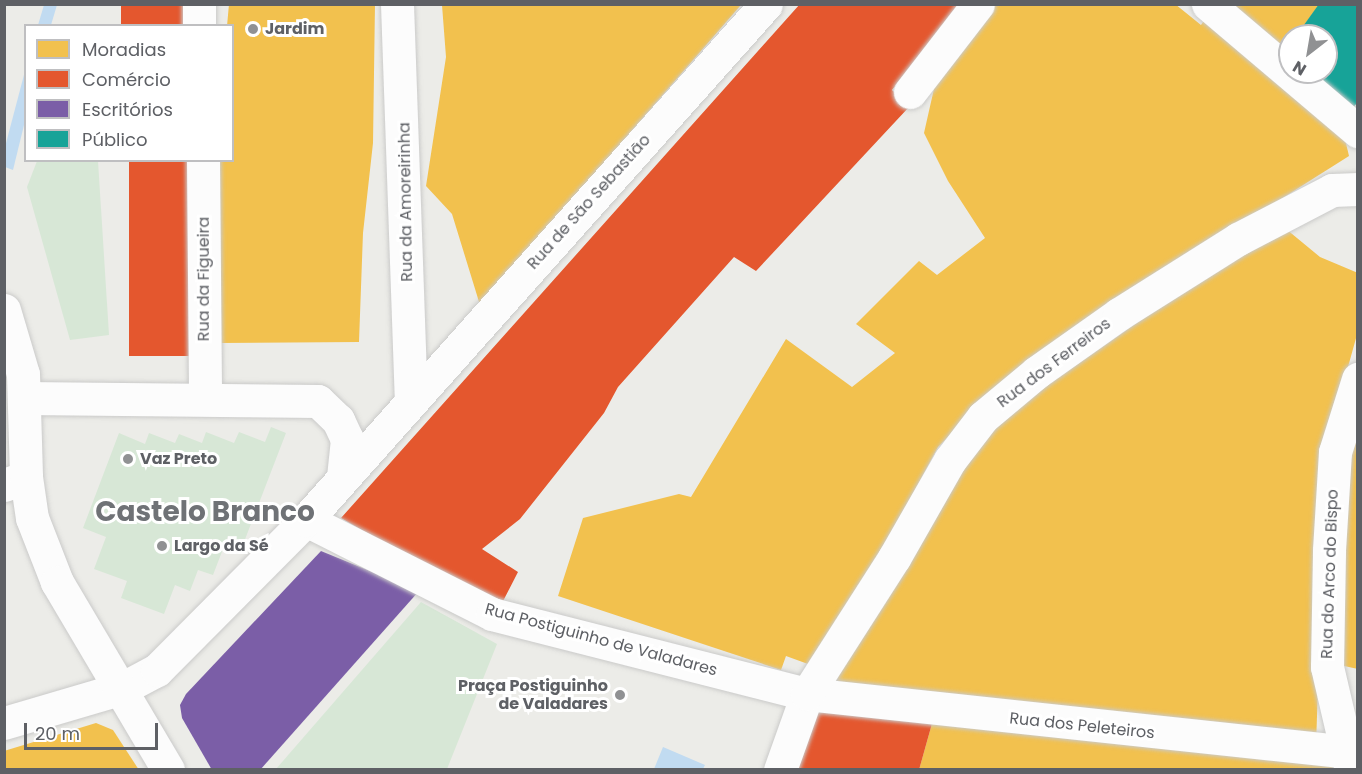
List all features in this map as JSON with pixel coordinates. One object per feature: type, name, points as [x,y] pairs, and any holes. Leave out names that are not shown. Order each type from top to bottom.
[{"type":"street","points":[[199,4],[200,24]]},
{"type":"street","name":"Rua da Amoreirinha","points":[[397,4],[411,400]]},
{"type":"street","name":"Rua de São Sebastião","points":[[343,475],[766,4]]},
{"type":"street","points":[[910,92],[978,4]]},
{"type":"street","points":[[1208,4],[1358,131]]},
{"type":"street","name":"Rua da Figueira","points":[[203,162],[205,397]]},
{"type":"street","name":"Rua dos Ferreiros","points":[[780,770],[807,694],[894,558],[950,460],[983,417],[1037,372],[1119,314],[1238,239],[1332,190],[1358,189]]},
{"type":"street","points":[[4,310],[18,351],[24,398],[15,481],[57,582],[123,688],[168,770]]},
{"type":"street","name":"Rua do Arco do Bispo","points":[[1353,759],[1327,667],[1335,452],[1358,379]]},
{"type":"street","points":[[4,723],[123,688],[157,670],[306,520],[343,475],[347,439],[338,420],[318,401],[205,397],[24,398]]},
{"type":"street","name":"Rua Postiguinho de Valadares","points":[[306,520],[492,614],[807,694]]},
{"type":"street","name":"Rua dos Peleteiros","points":[[807,694],[1353,759]]},
{"type":"green space","points":[[37,162],[98,162],[109,335],[70,340],[27,187]]},
{"type":"green space","points":[[271,427],[286,433],[244,542],[228,536],[213,575],[198,570],[190,591],[175,585],[164,614],[121,598],[127,581],[94,569],[106,537],[83,528],[119,433],[145,444],[149,433],[175,443],[179,434],[202,443],[206,432],[234,443],[239,432],[265,442]]},
{"type":"green space","points":[[421,602],[497,644],[447,769],[276,769]]},
{"type":"water","points":[[44,5],[57,5],[51,24],[38,24]]},
{"type":"water","points":[[24,75],[24,125],[13,170],[5,167],[5,147]]},
{"type":"water","points":[[663,747],[705,765],[703,769],[654,769]]},
{"type":"building: Moradias","points":[[229,4],[375,4],[373,143],[363,233],[359,342],[220,343],[217,221],[220,162],[234,162],[234,24],[227,24]]},
{"type":"building: Moradias","points":[[986,4],[1175,4],[1201,25],[1206,18],[1278,81],[1278,84],[1282,84],[1345,139],[1349,156],[1221,237],[994,391],[938,447],[819,668],[786,656],[781,670],[558,596],[583,518],[679,494],[691,497],[786,339],[852,387],[895,353],[856,324],[919,261],[937,275],[985,238],[948,181],[924,133],[938,71]]},
{"type":"building: Moradias","points":[[442,5],[741,5],[480,305],[452,214],[426,186],[446,57]]},
{"type":"building: Moradias","points":[[1232,5],[1319,5],[1305,24],[1278,24],[1278,49]]},
{"type":"building: Moradias","points":[[1280,224],[1320,257],[1358,273],[1358,331],[1326,446],[1316,746],[827,684],[981,431]]},
{"type":"building: Moradias","points":[[1358,417],[1358,669],[1335,664],[1340,511]]},
{"type":"building: Moradias","points":[[933,720],[1340,766],[1340,770],[919,770]]},
{"type":"building: Moradias","points":[[96,723],[113,730],[139,770],[4,770],[4,751]]},
{"type":"building: Comércio","points":[[121,4],[190,4],[190,24],[121,24]]},
{"type":"building: Comércio","points":[[800,4],[961,4],[892,90],[909,107],[756,271],[734,257],[618,387],[604,413],[520,519],[482,549],[518,572],[499,609],[341,518]]},
{"type":"building: Comércio","points":[[129,162],[190,162],[190,356],[129,356]]},
{"type":"building: Comércio","points":[[813,706],[933,720],[919,770],[793,770]]},
{"type":"building: Escritórios","points":[[321,551],[419,591],[260,770],[212,770],[182,718],[180,705],[186,694]]},
{"type":"building: Público","points":[[1319,4],[1358,4],[1358,102],[1349,112],[1317,84],[1338,84],[1338,24],[1305,24]]},
{"type":"place","name":"Jardim","points":[[253,29]]},
{"type":"place","name":"Vaz Preto","points":[[128,459]]},
{"type":"place","name":"Largo da Sé","points":[[162,546]]},
{"type":"place","name":"Praça Postiguinho de Valadares","points":[[620,695]]},
{"type":"district","name":"Castelo Branco","points":[[205,512]]}]
